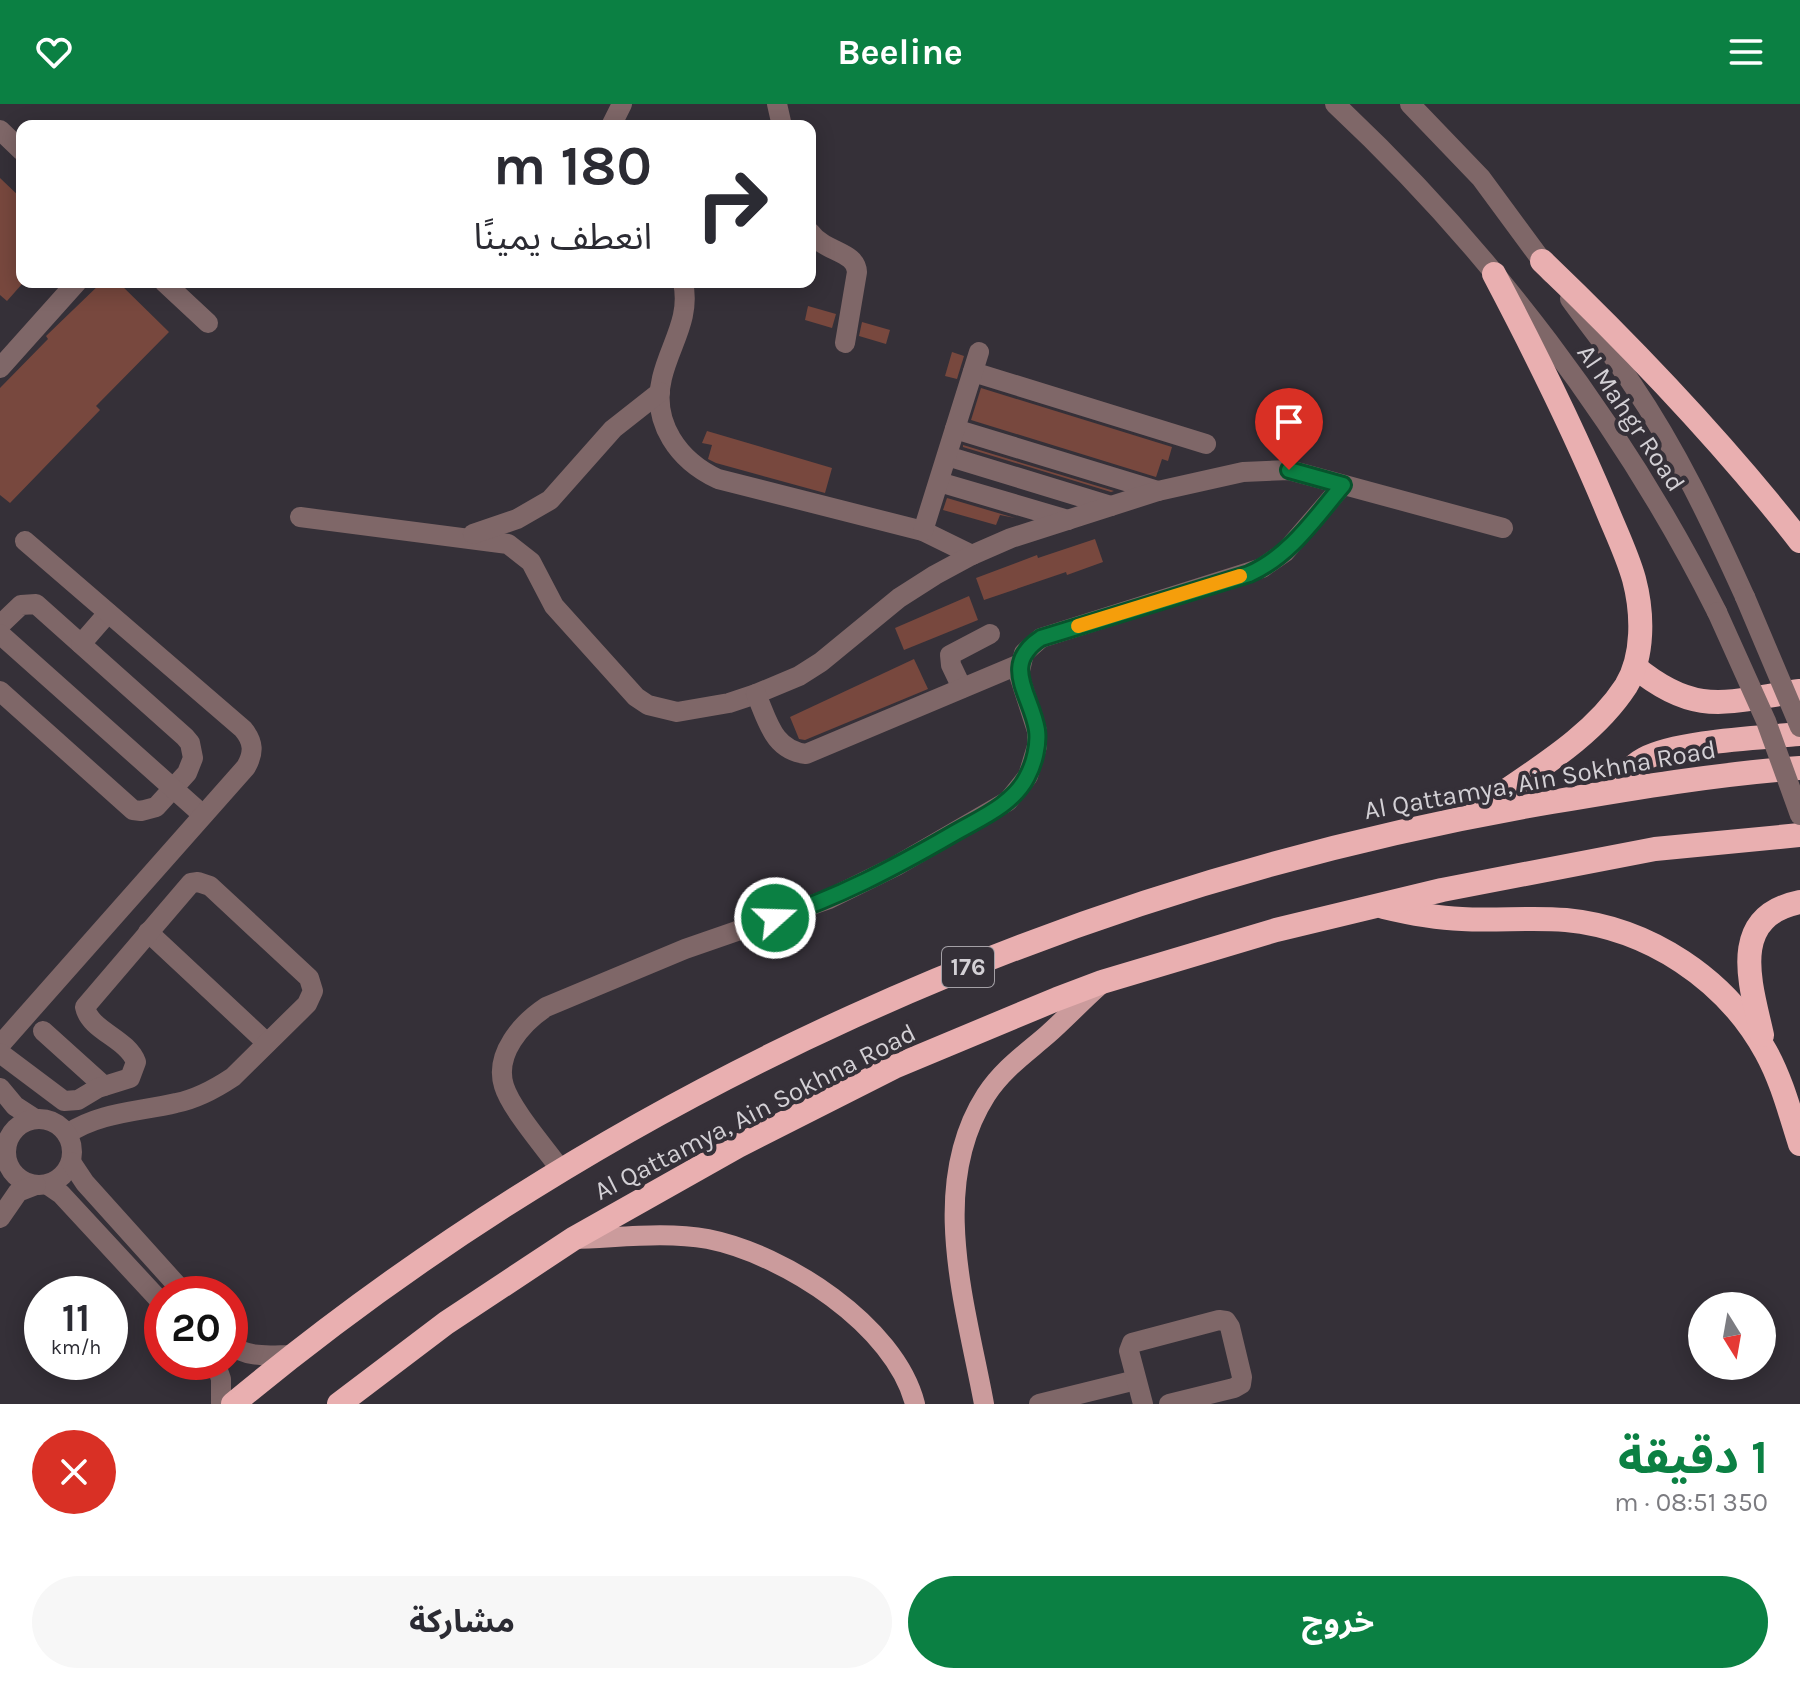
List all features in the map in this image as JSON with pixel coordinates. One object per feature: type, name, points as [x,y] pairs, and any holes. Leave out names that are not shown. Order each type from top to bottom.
[{"type":"highway","points":[[1542,261],[1655,373],[1729,455],[1800,541]]},
{"type":"highway","points":[[1469,816],[1577,739],[1606,713],[1635,667],[1641,631],[1634,579],[1566,415],[1494,274]]},
{"type":"highway","points":[[1635,667],[1655,683],[1680,696],[1705,703],[1800,691]]},
{"type":"highway","points":[[1615,791],[1627,773],[1653,755],[1702,745],[1800,734]]},
{"type":"highway","name":"Al Qattamya, Ain Sokhna Road","points":[[233,1404],[292,1355],[431,1253],[561,1170],[736,1072],[897,996],[1062,930],[1240,871],[1352,842],[1469,816],[1615,791],[1800,768]]},
{"type":"highway","name":"Al Qattamya, Ain Sokhna Road","points":[[339,1404],[446,1323],[573,1239],[738,1146],[894,1067],[1102,982],[1276,930],[1559,865],[1641,852],[1800,835]]},
{"type":"highway","points":[[1800,902],[1784,906],[1767,918],[1755,935],[1748,955],[1749,976],[1767,1053],[1800,1144]]},
{"type":"highway","points":[[1377,905],[1404,912],[1460,919],[1566,920],[1627,934],[1656,946],[1708,980],[1731,1002],[1767,1053]]},
{"type":"main road","points":[[984,1404],[955,1232],[957,1184],[964,1150],[986,1095],[1000,1076],[1102,982]]},
{"type":"main road","points":[[573,1239],[668,1236],[706,1239],[782,1265],[828,1293],[868,1329],[901,1371],[915,1404]]},
{"type":"street","name":"Al Mahgr Road","points":[[1335,104],[1394,163],[1494,274],[1580,384],[1628,453],[1674,529],[1717,612],[1766,721],[1800,815]]},
{"type":"street","name":"Al Mahgr Road","points":[[1410,104],[1481,178],[1632,383],[1659,426],[1706,512],[1800,727]]},
{"type":"street","points":[[0,130],[16,145]]},
{"type":"street","points":[[816,239],[820,244],[849,256],[856,263],[845,343]]},
{"type":"street","points":[[0,368],[72,288]]},
{"type":"street","points":[[170,288],[208,323]]},
{"type":"street","points":[[684,288],[686,310],[662,376],[660,392],[664,424],[670,438],[690,463],[718,479],[923,531],[972,555]]},
{"type":"street","points":[[923,531],[976,362],[1206,444]]},
{"type":"street","points":[[463,537],[500,526],[550,500],[613,429],[660,392]]},
{"type":"street","points":[[955,429],[1158,491]]},
{"type":"street","points":[[947,456],[1111,506]]},
{"type":"street","points":[[300,517],[499,541],[525,555],[537,570],[554,606],[636,697],[648,705],[677,712],[756,694],[799,676],[821,662],[899,598],[972,555],[1011,538],[1158,491],[1243,472],[1289,470],[1503,528]]},
{"type":"street","points":[[939,482],[1068,520]]},
{"type":"street","points":[[561,1170],[504,1086],[503,1063],[522,1026],[546,1007],[685,949],[852,888],[1008,801],[1028,776],[1037,746],[1037,731],[1019,675],[1024,653],[1041,638],[1262,568],[1285,552],[1343,485]]},
{"type":"street","points":[[0,1045],[246,767],[252,758],[253,747],[250,737],[25,541]]},
{"type":"street","points":[[0,625],[21,605],[36,604],[190,743],[191,766],[156,807],[133,810],[0,691]]},
{"type":"street","points":[[81,644],[108,613]]},
{"type":"street","points":[[0,634],[203,815]]},
{"type":"street","points":[[962,688],[951,665],[950,655],[990,634]]},
{"type":"street","points":[[756,694],[777,741],[785,748],[806,754],[1020,664]]},
{"type":"street","points":[[0,1053],[54,1097],[64,1101],[78,1100],[104,1086],[130,1078],[136,1062],[131,1052],[88,1016],[85,1007],[191,883],[205,883],[309,978],[313,991],[311,998],[233,1077],[206,1093],[177,1103],[101,1117],[67,1134]]},
{"type":"street","points":[[148,932],[267,1043]]},
{"type":"street","points":[[43,1031],[104,1086]]},
{"type":"street","points":[[0,1088],[15,1106],[35,1119],[56,1123],[67,1134],[73,1151],[66,1172],[42,1185],[18,1192],[0,1218]]},
{"type":"street","points":[[4,1161],[16,1129],[35,1119]]},
{"type":"street","points":[[0,1121],[4,1161],[17,1177],[42,1185],[67,1199],[144,1283]]},
{"type":"street","points":[[71,1162],[85,1183],[169,1276]]},
{"type":"street","points":[[1143,1404],[1129,1351],[1132,1343],[1219,1320],[1226,1321],[1242,1377],[1241,1384],[1169,1404]]},
{"type":"street","points":[[248,1354],[292,1355]]},
{"type":"street","points":[[221,1380],[221,1404]]},
{"type":"street","points":[[1039,1404],[1136,1380]]},
{"type":"building","points":[[0,178],[16,193],[16,288],[18,288],[7,301],[0,295]]},
{"type":"building","points":[[96,288],[124,288],[169,332],[96,406],[100,410],[10,503],[0,495],[0,388],[48,339],[46,336]]},
{"type":"building","points":[[808,306],[836,314],[832,328],[805,320]]},
{"type":"building","points":[[862,322],[890,330],[886,344],[859,336]]},
{"type":"building","points":[[952,352],[964,356],[957,379],[945,376]]},
{"type":"building","points":[[981,388],[1172,447],[1168,461],[1162,459],[1156,477],[971,420]]},
{"type":"building","points":[[707,431],[832,468],[825,493],[708,459],[712,445],[702,443]]},
{"type":"building","points":[[963,445],[1114,491],[963,447]]},
{"type":"building","points":[[947,498],[1015,518],[1000,515],[996,525],[943,510]]},
{"type":"building","points":[[1095,539],[1103,562],[984,600],[976,578],[1037,555],[1038,558]]},
{"type":"building","points":[[969,596],[978,620],[904,650],[895,628]]},
{"type":"building","points":[[914,659],[928,689],[805,740],[799,739],[790,717]]},
{"type":"slow traffic","points":[[1078,626],[1240,576]]},
{"type":"route","points":[[775,918],[829,899],[896,866],[1008,801],[1028,776],[1037,746],[1037,731],[1019,675],[1024,653],[1031,644],[1041,638],[1249,574],[1274,561],[1343,485],[1289,470]]}]
